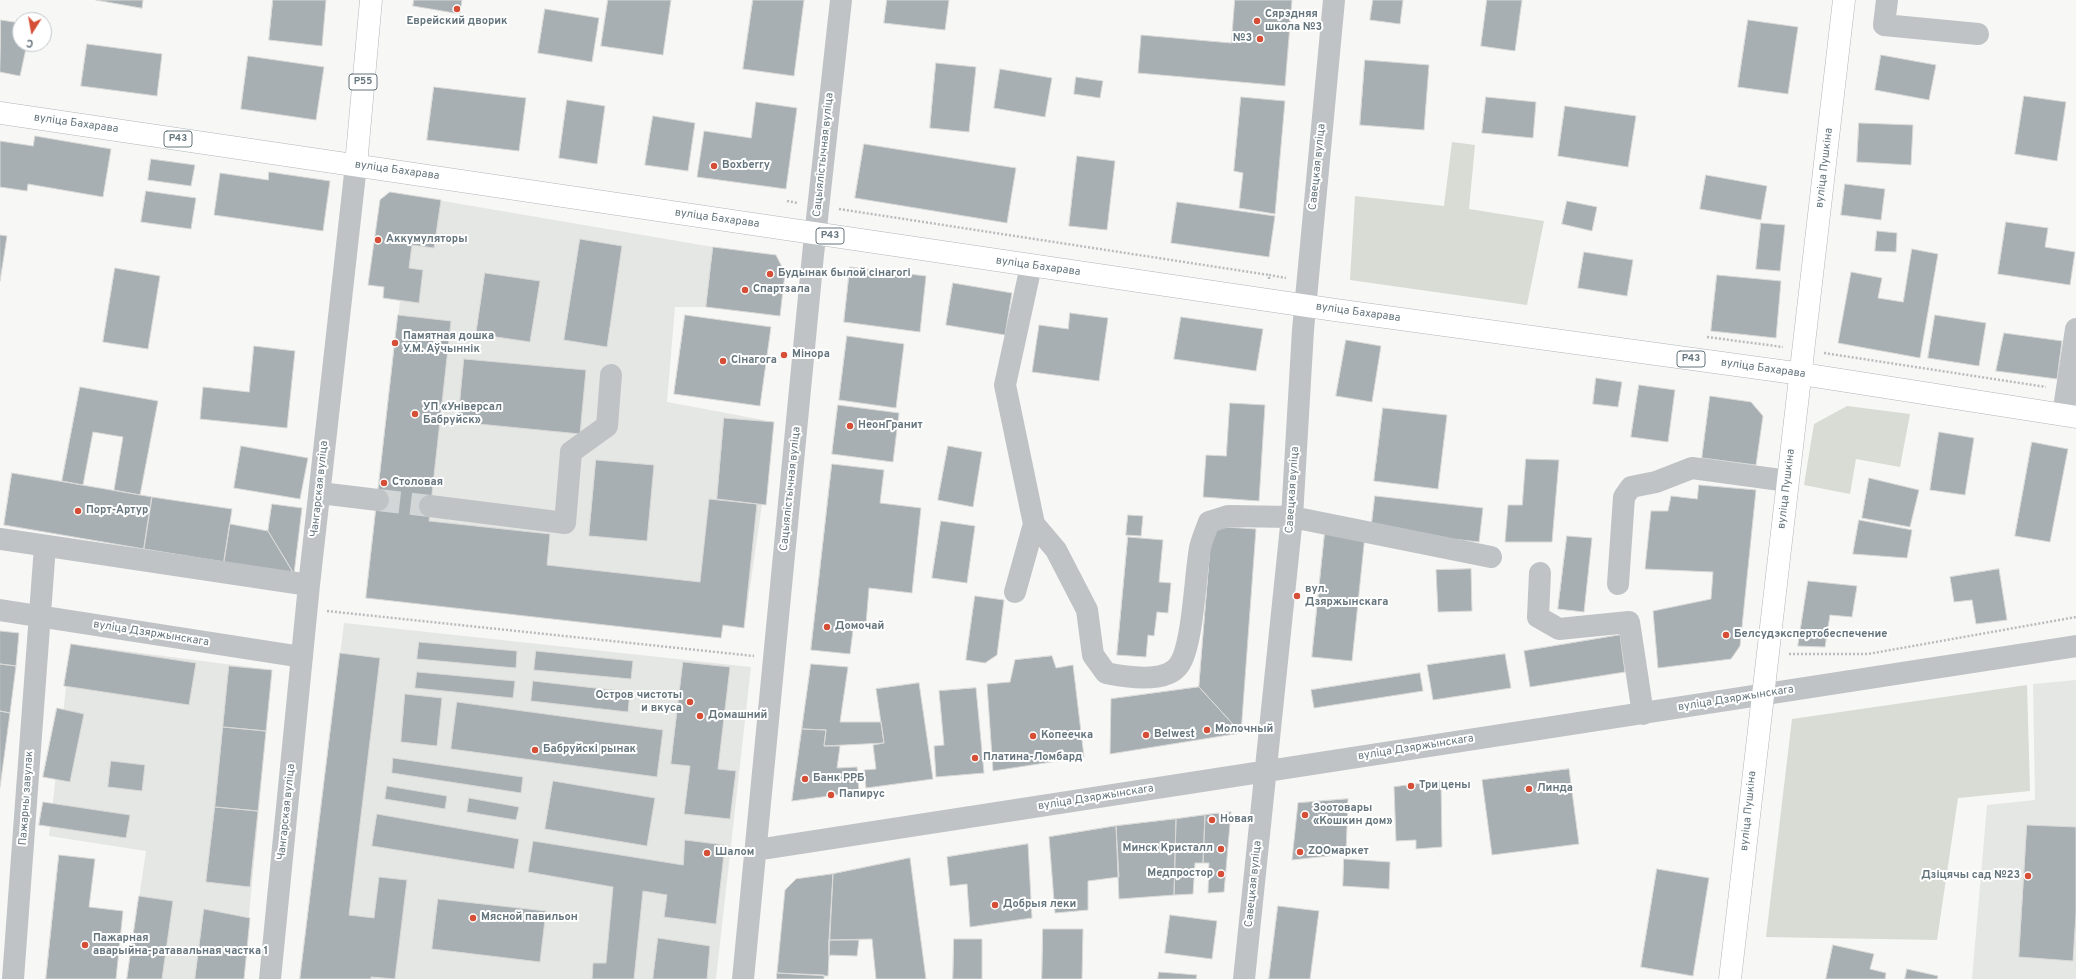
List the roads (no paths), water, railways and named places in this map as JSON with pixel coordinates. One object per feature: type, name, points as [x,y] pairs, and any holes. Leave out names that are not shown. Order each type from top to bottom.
[{"type":"main road","name":"Чангарская вуліца","points":[[356,165],[371,0]]},
{"type":"main road","name":"вуліца Пушкіна","points":[[1730,979],[1767,652],[1802,374],[1844,0]]},
{"type":"main road","name":"вуліца Бахарава","points":[[0,113],[1305,306],[1802,374],[2070,416]]},
{"type":"street","name":"Сацыялістычная вуліца","points":[[743,979],[816,234],[841,0]]},
{"type":"street","name":"Савецкая вуліца","points":[[1244,979],[1267,771],[1292,517],[1305,306],[1334,0]]},
{"type":"street","points":[[1887,0],[1884,25],[1978,34]]},
{"type":"street","name":"Чангарская вуліца","points":[[270,979],[308,609],[309,585],[356,165]]},
{"type":"street","points":[[1015,592],[1034,524],[1005,385],[1031,266]]},
{"type":"street","points":[[2070,416],[2076,329]]},
{"type":"street","points":[[430,506],[565,523],[572,452],[607,426],[611,375]]},
{"type":"street","points":[[1618,584],[1624,497],[1630,487],[1656,482],[1692,468],[1788,481]]},
{"type":"street","points":[[320,493],[378,500]]},
{"type":"street","points":[[1034,524],[1056,550],[1087,610],[1093,655],[1106,673],[1130,678],[1164,676],[1179,666],[1187,648],[1200,547],[1209,522],[1228,516],[1292,517],[1491,557]]},
{"type":"street","points":[[0,539],[309,585]]},
{"type":"street","name":"Пажарны завулак","points":[[13,979],[41,618],[45,546]]},
{"type":"street","points":[[1540,573],[1538,617],[1558,629],[1628,622],[1643,714]]},
{"type":"street","name":"вуліца Дзяржынскага","points":[[0,610],[41,618],[302,657]]},
{"type":"street","name":"вуліца Дзяржынскага","points":[[756,850],[1762,696],[2076,646]]},
{"type":"tunnel","points":[[378,500],[430,506]]},
{"type":"place","name":"Еврейский дворик","points":[[457,9]]},
{"type":"place","name":"Сярэдняя школа №3","points":[[1257,21]]},
{"type":"place","name":"№3","points":[[1260,39]]},
{"type":"place","name":"Boxberry","points":[[714,166]]},
{"type":"place","name":"Аккумуляторы","points":[[378,240]]},
{"type":"place","name":"Будынак былой сінагогі","points":[[770,274]]},
{"type":"place","name":"Спартзала","points":[[745,290]]},
{"type":"place","name":"Памятная дошка У.М. Аўчыннік","points":[[395,343]]},
{"type":"place","name":"Мінора","points":[[784,355]]},
{"type":"place","name":"Сінагога","points":[[723,361]]},
{"type":"place","name":"УП «Універсал Бабруйск»","points":[[415,414]]},
{"type":"place","name":"НеонГранит","points":[[850,426]]},
{"type":"place","name":"Столовая","points":[[384,483]]},
{"type":"place","name":"Порт-Артур","points":[[78,511]]},
{"type":"place","name":"вул. Дзяржынскага","points":[[1297,596]]},
{"type":"place","name":"Домочай","points":[[827,627]]},
{"type":"place","name":"Белсудэкспертобеспечение","points":[[1726,635]]},
{"type":"place","name":"Остров чистоты и вкуса","points":[[690,702]]},
{"type":"place","name":"Домашний","points":[[700,716]]},
{"type":"place","name":"Молочный","points":[[1207,730]]},
{"type":"place","name":"Belwest","points":[[1146,735]]},
{"type":"place","name":"Копеечка","points":[[1033,736]]},
{"type":"place","name":"Бабруйскі рынак","points":[[535,750]]},
{"type":"place","name":"Платина-Ломбард","points":[[975,758]]},
{"type":"place","name":"Банк РРБ","points":[[805,779]]},
{"type":"place","name":"Три цены","points":[[1411,786]]},
{"type":"place","name":"Линда","points":[[1529,789]]},
{"type":"place","name":"Папирус","points":[[831,795]]},
{"type":"place","name":"Зоотовары «Кошкин дом»","points":[[1305,815]]},
{"type":"place","name":"Новая","points":[[1212,820]]},
{"type":"place","name":"Минск Кристалл","points":[[1221,849]]},
{"type":"place","name":"ZOOмаркет","points":[[1300,852]]},
{"type":"place","name":"Шалом","points":[[707,853]]},
{"type":"place","name":"Медпростор","points":[[1221,874]]},
{"type":"place","name":"Дзіцячы сад №23","points":[[2028,876]]},
{"type":"place","name":"Добрыя леки","points":[[995,905]]},
{"type":"place","name":"Мясной павильон","points":[[473,918]]},
{"type":"place","name":"Пажарная аварыйна-ратавальная частка 1","points":[[85,945]]}]
